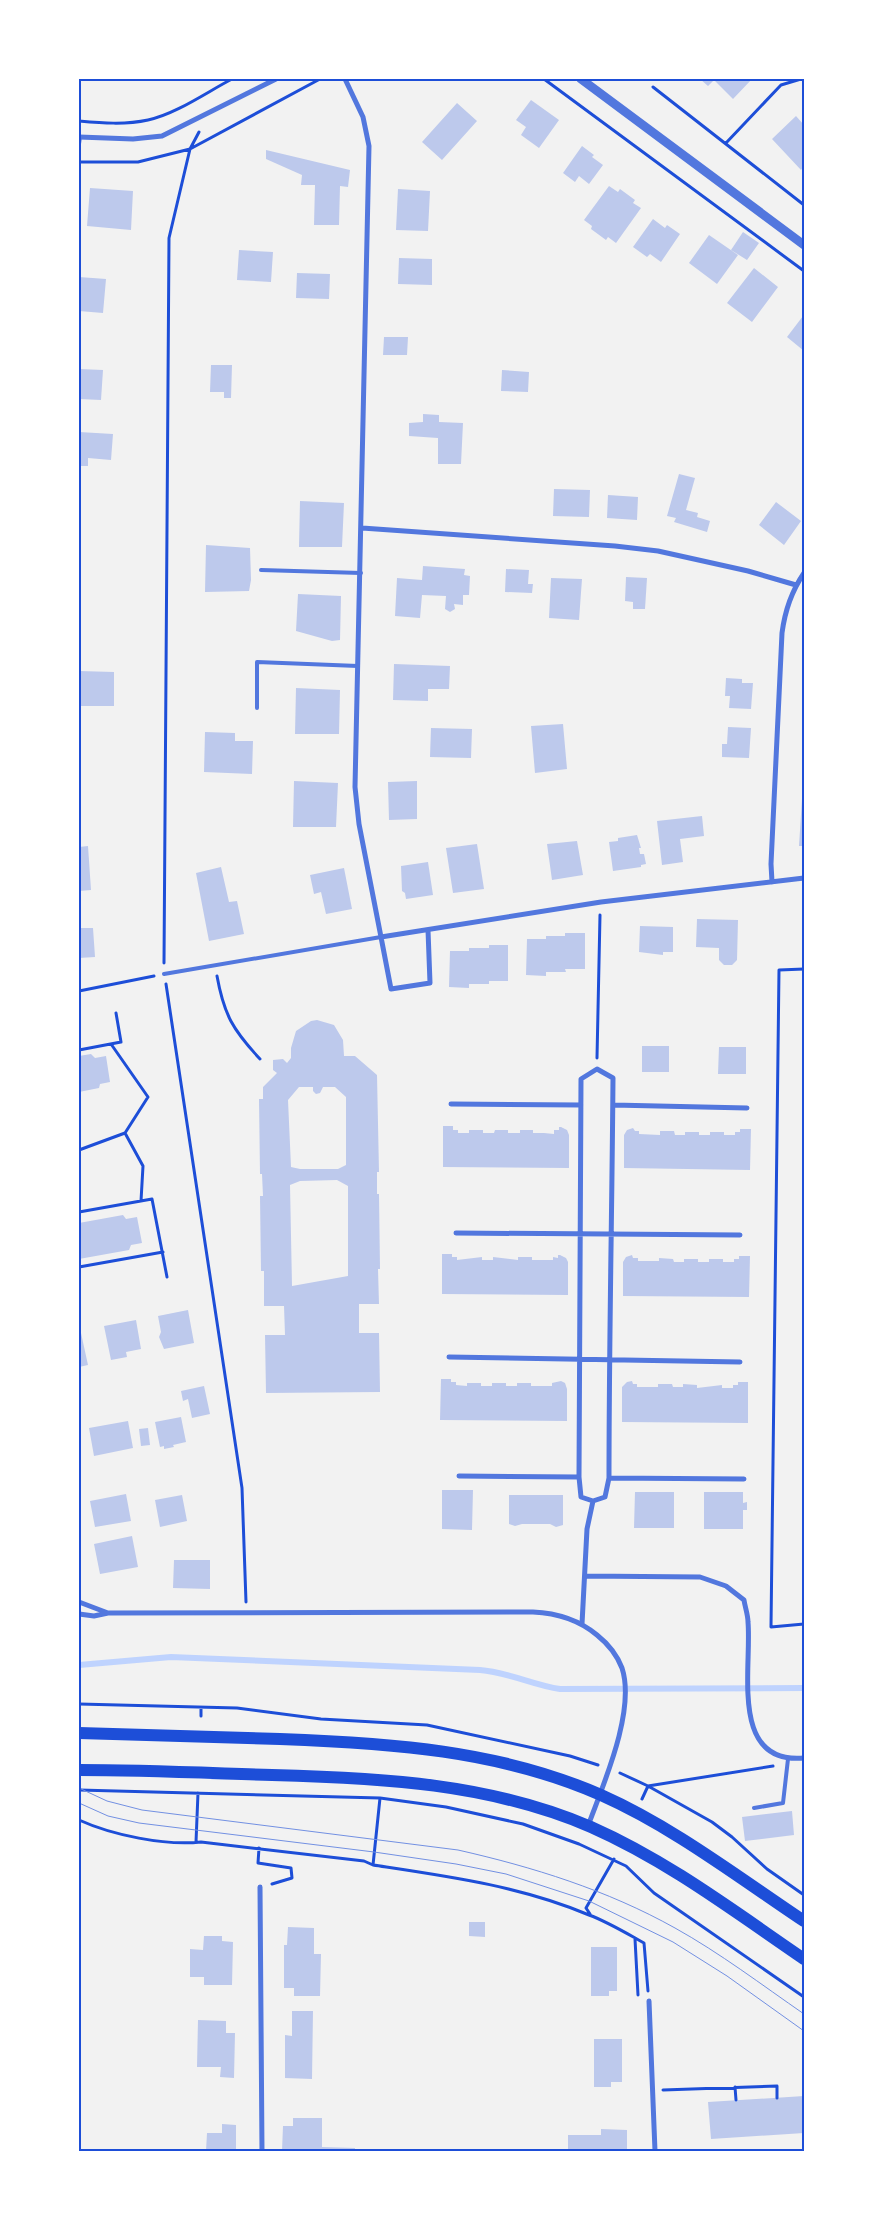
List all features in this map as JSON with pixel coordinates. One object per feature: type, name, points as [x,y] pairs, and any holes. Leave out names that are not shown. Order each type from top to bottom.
[{"type":"main road","points":[[79,1733],[332,1741],[415,1747],[459,1753],[514,1765],[570,1782],[600,1794],[679,1838],[804,1921]]},
{"type":"main road","points":[[79,1770],[343,1777],[420,1782],[508,1799],[588,1826],[629,1846],[692,1882],[804,1959]]},
{"type":"street","points":[[79,137],[133,140],[162,136],[276,79]]},
{"type":"street","points":[[345,79],[363,117],[369,146],[358,666],[357,806],[391,989],[430,983],[428,930]]},
{"type":"street","points":[[581,79],[804,245]]},
{"type":"street","points":[[362,528],[658,550],[738,568],[796,585]]},
{"type":"street","points":[[772,882],[770,864],[782,633],[788,604],[796,585],[804,573]]},
{"type":"street","points":[[381,937],[601,902],[804,878]]},
{"type":"street","points":[[597,1069],[613,1078],[612,1105],[609,1478],[605,1497],[593,1501],[581,1497],[579,1477],[581,1079],[597,1069]]},
{"type":"street","points":[[451,1104],[581,1105]]},
{"type":"street","points":[[612,1105],[747,1108]]},
{"type":"street","points":[[456,1233],[740,1235]]},
{"type":"street","points":[[449,1357],[740,1362]]},
{"type":"street","points":[[459,1476],[579,1477]]},
{"type":"street","points":[[609,1478],[744,1479]]},
{"type":"street","points":[[582,1624],[587,1529],[593,1501]]},
{"type":"street","points":[[585,1576],[700,1577],[726,1586],[744,1600],[748,1622],[748,1704],[751,1721],[759,1740],[769,1750],[788,1759],[804,1758]]},
{"type":"street","points":[[79,1602],[108,1613]]},
{"type":"street","points":[[79,1614],[94,1616],[108,1613],[533,1612],[550,1614],[582,1624],[601,1638],[616,1656],[622,1668],[625,1698],[624,1716],[588,1826]]},
{"type":"street","points":[[260,1887],[262,2151]]},
{"type":"street","points":[[649,2001],[655,2151]]},
{"type":"lane","points":[[79,137],[79,144]]},
{"type":"lane","points":[[261,570],[360,573]]},
{"type":"lane","points":[[257,708],[257,662],[358,666]]},
{"type":"lane","points":[[164,974],[381,937]]},
{"type":"lane","points":[[754,1808],[783,1803],[788,1759]]},
{"type":"path","points":[[79,121],[118,123],[153,119],[187,104],[232,79]]},
{"type":"path","points":[[79,162],[138,162],[190,149],[320,79]]},
{"type":"path","points":[[544,79],[804,271]]},
{"type":"path","points":[[726,143],[781,85],[801,79]]},
{"type":"path","points":[[653,87],[804,205]]},
{"type":"path","points":[[190,149],[169,238],[164,974],[242,1488],[246,1602]]},
{"type":"path","points":[[597,1069],[601,902]]},
{"type":"path","points":[[804,969],[779,970],[771,1627],[804,1624]]},
{"type":"path","points":[[79,991],[164,974]]},
{"type":"path","points":[[217,978],[225,1012],[240,1037],[260,1059]]},
{"type":"path","points":[[79,1050],[121,1042],[116,1013]]},
{"type":"path","points":[[79,1150],[125,1133],[148,1097],[111,1044]]},
{"type":"path","points":[[125,1133],[143,1166],[141,1201]]},
{"type":"path","points":[[79,1212],[152,1199],[167,1277]]},
{"type":"path","points":[[79,1267],[163,1252]]},
{"type":"path","points":[[79,1704],[236,1708],[321,1719],[427,1725],[583,1760]]},
{"type":"path","points":[[201,1708],[201,1716]]},
{"type":"path","points":[[648,1786],[769,1767],[788,1759]]},
{"type":"path","points":[[628,1776],[717,1826],[767,1869],[804,1895]]},
{"type":"path","points":[[79,1790],[380,1798],[494,1816],[551,1834],[614,1859],[633,1872],[654,1893],[804,1997]]},
{"type":"path","points":[[196,1842],[198,1793]]},
{"type":"path","points":[[373,1866],[380,1798]]},
{"type":"path","points":[[79,1820],[104,1830],[135,1837],[259,1848],[364,1861],[373,1866],[482,1882],[548,1899],[590,1915],[644,1943],[649,2001]]},
{"type":"path","points":[[259,1848],[258,1862],[291,1868],[292,1878],[260,1887]]},
{"type":"path","points":[[590,1915],[586,1908],[618,1852]]},
{"type":"path","points":[[652,2090],[776,2086],[777,2098]]},
{"type":"path","points":[[736,2088],[736,2100]]},
{"type":"building","points":[[700,79],[752,79],[733,99],[714,80],[708,86]]},
{"type":"building","points":[[531,100],[559,120],[539,148],[521,135],[526,127],[516,120]]},
{"type":"building","points":[[457,103],[477,121],[442,160],[422,142]]},
{"type":"building","points":[[796,116],[804,125],[804,166],[801,170],[772,139]]},
{"type":"building","points":[[582,146],[603,165],[589,184],[579,176],[575,182],[563,173]]},
{"type":"building","points":[[266,150],[350,170],[348,187],[340,186],[339,225],[314,225],[315,185],[301,185],[302,175],[266,159]]},
{"type":"building","points":[[609,186],[618,192],[620,189],[635,200],[633,203],[641,208],[616,243],[608,237],[606,240],[591,229],[592,226],[584,220]]},
{"type":"building","points":[[90,188],[133,191],[131,230],[87,226]]},
{"type":"building","points":[[398,189],[430,191],[428,231],[396,230]]},
{"type":"building","points":[[653,219],[665,228],[667,225],[680,234],[661,262],[650,254],[647,257],[633,247]]},
{"type":"building","points":[[743,232],[759,243],[747,260],[731,250]]},
{"type":"building","points":[[709,235],[738,255],[717,284],[689,263]]},
{"type":"building","points":[[239,250],[273,252],[271,282],[237,280]]},
{"type":"building","points":[[399,258],[432,259],[432,285],[398,284]]},
{"type":"building","points":[[754,268],[778,287],[752,322],[727,303]]},
{"type":"building","points":[[297,273],[330,274],[329,299],[296,298]]},
{"type":"building","points":[[79,277],[106,279],[103,313],[79,311]]},
{"type":"building","points":[[804,317],[804,351],[787,337]]},
{"type":"building","points":[[384,337],[408,337],[407,355],[383,355]]},
{"type":"building","points":[[211,365],[232,365],[231,398],[224,398],[224,392],[210,392]]},
{"type":"building","points":[[79,369],[103,370],[101,400],[79,399]]},
{"type":"building","points":[[502,370],[529,372],[528,392],[501,391]]},
{"type":"building","points":[[423,414],[439,415],[439,422],[463,423],[461,464],[438,464],[438,438],[409,436],[409,423],[423,422]]},
{"type":"building","points":[[79,432],[113,434],[111,460],[88,458],[88,466],[79,466]]},
{"type":"building","points":[[679,474],[695,478],[686,510],[698,513],[697,517],[710,521],[707,532],[674,522],[676,518],[667,516]]},
{"type":"building","points":[[554,489],[590,490],[589,517],[553,516]]},
{"type":"building","points":[[608,495],[638,497],[637,520],[607,518]]},
{"type":"building","points":[[300,501],[344,503],[342,547],[299,547]]},
{"type":"building","points":[[776,502],[801,521],[784,545],[759,525]]},
{"type":"building","points":[[206,545],[250,548],[251,580],[249,591],[205,592]]},
{"type":"building","points":[[423,566],[465,569],[464,575],[470,576],[469,595],[463,595],[463,605],[454,604],[455,609],[450,612],[445,609],[446,596],[422,595],[420,618],[395,616],[397,578],[422,580]]},
{"type":"building","points":[[506,569],[529,570],[528,584],[533,584],[532,593],[505,592]]},
{"type":"building","points":[[626,577],[647,578],[645,609],[633,609],[633,602],[625,601]]},
{"type":"building","points":[[551,578],[582,579],[579,620],[549,618]]},
{"type":"building","points":[[298,594],[341,596],[340,640],[332,641],[296,631]]},
{"type":"building","points":[[394,664],[450,666],[449,689],[428,689],[428,701],[393,700]]},
{"type":"building","points":[[79,671],[114,672],[114,706],[79,706]]},
{"type":"building","points":[[726,678],[742,679],[742,683],[753,683],[751,709],[729,708],[730,696],[725,696]]},
{"type":"building","points":[[296,688],[340,690],[339,734],[295,734]]},
{"type":"building","points":[[563,724],[567,769],[535,773],[531,726]]},
{"type":"building","points":[[728,727],[751,728],[749,758],[722,757],[722,744],[727,744]]},
{"type":"building","points":[[431,728],[472,729],[471,758],[430,757]]},
{"type":"building","points":[[205,732],[235,733],[235,741],[253,741],[252,774],[204,772]]},
{"type":"building","points":[[294,781],[338,783],[336,827],[293,827]]},
{"type":"building","points":[[417,781],[417,819],[389,820],[388,782]]},
{"type":"building","points":[[803,783],[804,846],[799,846]]},
{"type":"building","points":[[702,816],[704,836],[680,839],[683,862],[662,865],[657,821]]},
{"type":"building","points":[[637,835],[641,848],[639,848],[640,854],[644,854],[646,864],[641,865],[641,867],[613,871],[609,842],[618,841],[618,838]]},
{"type":"building","points":[[577,841],[583,875],[552,880],[547,844]]},
{"type":"building","points":[[477,844],[484,889],[453,893],[446,848]]},
{"type":"building","points":[[88,846],[91,890],[79,891],[79,847]]},
{"type":"building","points":[[428,862],[433,895],[406,899],[405,893],[402,891],[401,866]]},
{"type":"building","points":[[221,867],[229,902],[237,901],[244,934],[209,941],[196,873]]},
{"type":"building","points":[[344,868],[352,909],[326,914],[321,892],[314,894],[310,875]]},
{"type":"building","points":[[697,919],[738,920],[737,960],[732,965],[724,965],[719,960],[719,948],[696,947]]},
{"type":"building","points":[[640,926],[673,927],[673,952],[663,952],[663,955],[639,952]]},
{"type":"building","points":[[79,928],[93,928],[95,957],[79,958]]},
{"type":"building","points":[[565,933],[585,933],[585,969],[565,969],[566,972],[546,972],[546,976],[526,975],[527,939],[565,936]]},
{"type":"building","points":[[489,945],[508,945],[508,981],[489,981],[489,984],[469,984],[469,988],[449,987],[450,951],[469,951],[469,948],[489,948]]},
{"type":"building","points":[[317,1020],[334,1025],[343,1040],[344,1056],[355,1056],[377,1075],[379,1304],[359,1304],[359,1333],[379,1333],[380,1392],[266,1393],[265,1335],[285,1335],[284,1306],[264,1306],[264,1271],[261,1271],[260,1196],[263,1196],[262,1174],[260,1174],[259,1099],[263,1099],[263,1087],[277,1073],[273,1070],[273,1060],[283,1059],[287,1063],[291,1058],[291,1048],[296,1031],[311,1021]],"holes":[[[299,1087],[313,1087],[313,1091],[316,1094],[320,1093],[323,1087],[335,1087],[346,1097],[346,1165],[338,1169],[300,1169],[291,1167],[288,1100]],[[337,1180],[348,1186],[348,1276],[292,1286],[290,1185],[300,1181]]]},
{"type":"building","points":[[642,1046],[669,1046],[669,1072],[642,1072]]},
{"type":"building","points":[[719,1047],[746,1047],[746,1074],[718,1074]]},
{"type":"building","points":[[91,1054],[95,1058],[106,1056],[110,1082],[100,1084],[99,1088],[79,1092],[79,1056]]},
{"type":"building","points":[[443,1126],[453,1126],[453,1130],[458,1130],[458,1133],[469,1133],[469,1130],[483,1130],[483,1133],[494,1133],[495,1130],[508,1130],[508,1133],[520,1133],[520,1130],[533,1130],[533,1133],[554,1134],[554,1130],[559,1130],[559,1127],[561,1127],[567,1130],[569,1135],[569,1168],[443,1167]]},
{"type":"building","points":[[633,1128],[635,1131],[639,1131],[639,1134],[660,1135],[660,1131],[674,1131],[675,1135],[685,1135],[685,1132],[699,1132],[699,1135],[710,1135],[710,1132],[724,1132],[724,1135],[735,1135],[735,1132],[740,1132],[740,1129],[751,1129],[750,1170],[624,1168],[624,1135],[627,1130]]},
{"type":"building","points":[[123,1215],[126,1219],[137,1217],[142,1243],[131,1245],[129,1250],[79,1259],[79,1223]]},
{"type":"building","points":[[442,1254],[452,1254],[452,1257],[457,1257],[457,1260],[482,1257],[482,1260],[493,1260],[493,1257],[518,1260],[518,1257],[532,1257],[532,1260],[553,1260],[553,1257],[558,1258],[558,1255],[560,1255],[566,1258],[568,1262],[568,1295],[442,1294]]},
{"type":"building","points":[[632,1255],[633,1258],[638,1258],[638,1261],[659,1261],[659,1258],[673,1259],[674,1262],[684,1262],[684,1259],[698,1259],[698,1262],[709,1262],[709,1259],[723,1259],[723,1262],[734,1262],[734,1259],[739,1259],[739,1256],[750,1256],[749,1297],[623,1296],[623,1262],[626,1257]]},
{"type":"building","points":[[188,1310],[194,1343],[164,1349],[159,1337],[161,1332],[158,1316]]},
{"type":"building","points":[[136,1320],[141,1349],[126,1352],[127,1357],[111,1360],[104,1326]]},
{"type":"building","points":[[79,1333],[81,1333],[88,1365],[79,1367]]},
{"type":"building","points":[[441,1379],[451,1379],[451,1382],[456,1382],[456,1385],[467,1386],[467,1383],[481,1383],[481,1386],[492,1386],[492,1383],[506,1383],[506,1386],[517,1386],[517,1383],[531,1383],[531,1386],[552,1386],[552,1383],[561,1381],[565,1383],[567,1389],[567,1421],[440,1420]]},
{"type":"building","points":[[632,1381],[633,1384],[637,1384],[637,1387],[658,1387],[658,1384],[672,1384],[673,1387],[683,1387],[683,1384],[697,1385],[697,1388],[722,1385],[722,1388],[733,1388],[733,1385],[738,1385],[738,1382],[748,1382],[748,1423],[622,1422],[622,1387],[627,1382]]},
{"type":"building","points":[[204,1386],[210,1414],[192,1418],[188,1399],[183,1401],[181,1391]]},
{"type":"building","points":[[181,1417],[186,1442],[164,1449],[164,1446],[160,1447],[155,1422]]},
{"type":"building","points":[[128,1421],[133,1448],[94,1456],[89,1428]]},
{"type":"building","points":[[148,1428],[150,1445],[141,1446],[139,1429]]},
{"type":"building","points":[[442,1490],[473,1490],[472,1530],[442,1529]]},
{"type":"building","points":[[635,1492],[674,1492],[674,1528],[634,1528]]},
{"type":"building","points":[[704,1492],[743,1492],[743,1503],[747,1502],[747,1510],[743,1510],[743,1529],[704,1529]]},
{"type":"building","points":[[126,1494],[131,1521],[95,1527],[90,1501]]},
{"type":"building","points":[[182,1495],[187,1521],[160,1527],[155,1500]]},
{"type":"building","points":[[509,1495],[563,1495],[563,1525],[556,1527],[550,1524],[522,1524],[515,1526],[509,1524]]},
{"type":"building","points":[[132,1536],[138,1567],[100,1574],[94,1544]]},
{"type":"building","points":[[174,1560],[210,1560],[210,1589],[173,1588]]},
{"type":"building","points":[[792,1811],[794,1835],[745,1841],[742,1817]]},
{"type":"building","points":[[469,1922],[485,1922],[485,1937],[469,1936]]},
{"type":"building","points":[[288,1927],[314,1928],[314,1954],[321,1954],[320,1996],[294,1996],[294,1988],[284,1988],[284,1945],[287,1945]]},
{"type":"building","points":[[204,1936],[222,1936],[222,1941],[233,1942],[232,1985],[204,1985],[204,1977],[190,1977],[190,1949],[203,1950]]},
{"type":"building","points":[[591,1947],[617,1947],[617,1991],[609,1991],[609,1996],[591,1996]]},
{"type":"building","points":[[292,2011],[313,2011],[312,2079],[285,2078],[285,2035],[292,2036]]},
{"type":"building","points":[[198,2020],[226,2021],[226,2033],[235,2033],[234,2078],[220,2077],[221,2067],[197,2067]]},
{"type":"building","points":[[594,2039],[622,2039],[622,2082],[611,2082],[611,2087],[594,2087]]},
{"type":"building","points":[[804,2096],[804,2133],[711,2139],[708,2102]]},
{"type":"building","points":[[293,2118],[322,2118],[322,2147],[355,2148],[355,2151],[282,2151],[283,2126],[293,2126]]},
{"type":"building","points":[[222,2124],[236,2125],[236,2151],[206,2151],[207,2133],[222,2133]]},
{"type":"building","points":[[601,2129],[627,2130],[627,2151],[568,2151],[568,2135],[601,2135]]},
{"type":"waterway","points":[[79,1665],[171,1657],[480,1670],[501,1673],[560,1689],[804,1688]]},
{"type":"tram line","points":[[79,1788],[107,1801],[142,1810],[458,1850],[542,1872],[623,1902],[675,1928],[725,1959],[804,2014]]},
{"type":"tram line","points":[[79,1803],[108,1816],[139,1823],[374,1852],[456,1864],[506,1874],[589,1901],[673,1942],[727,1976],[804,2031]]}]
